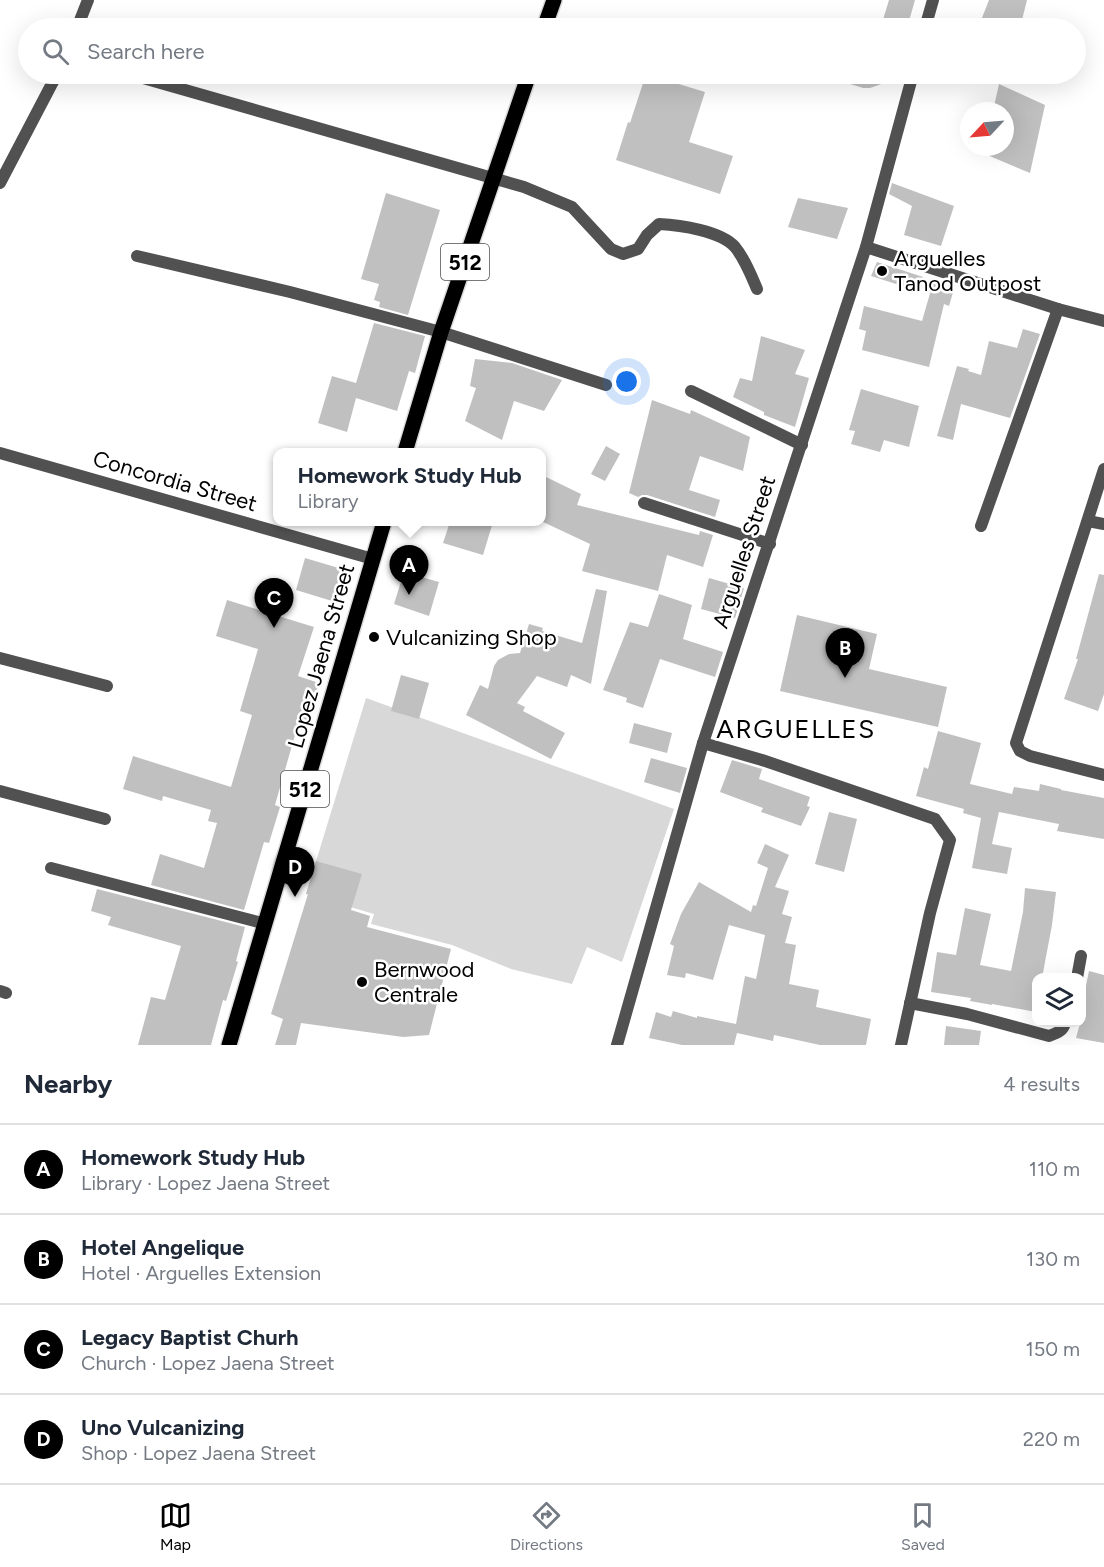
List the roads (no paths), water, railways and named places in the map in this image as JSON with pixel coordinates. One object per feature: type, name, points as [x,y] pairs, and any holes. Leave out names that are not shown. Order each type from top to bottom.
[{"type":"main road","points":[[548,18],[554,0]]},
{"type":"main road","name":"512","points":[[406,448],[441,332],[526,84]]},
{"type":"main road","name":"Lopez Jaena Street","points":[[229,1045],[383,526]]},
{"type":"street","points":[[81,18],[88,0]]},
{"type":"street","points":[[928,18],[933,0]]},
{"type":"street","points":[[0,183],[52,84]]},
{"type":"street","points":[[164,84],[524,187],[572,207],[611,249],[623,254],[638,249],[647,235],[659,224],[710,232],[733,245],[757,289]]},
{"type":"street","name":"Arguelles Street","points":[[617,1045],[703,743],[866,247],[910,84]]},
{"type":"street","points":[[866,247],[1058,309],[1104,321]]},
{"type":"street","points":[[137,256],[290,292],[441,332],[606,385]]},
{"type":"street","points":[[981,526],[1058,309]]},
{"type":"street","points":[[691,391],[802,445]]},
{"type":"street","name":"Concordia Street","points":[[0,453],[373,559]]},
{"type":"street","points":[[1104,469],[1016,743],[1020,751],[1030,756],[1104,775]]},
{"type":"street","points":[[644,503],[770,544]]},
{"type":"street","points":[[1088,521],[1104,524]]},
{"type":"street","points":[[0,658],[107,687]]},
{"type":"street","points":[[703,743],[762,760],[935,819],[950,840],[930,913],[901,1045]]},
{"type":"street","points":[[0,791],[105,819]]},
{"type":"street","points":[[51,868],[266,924]]},
{"type":"street","points":[[1078,973],[1081,956]]},
{"type":"street","points":[[910,1003],[967,1014],[1049,1036],[1058,1033],[1064,1027]]},
{"type":"place","name":"Arguelles Tanod Outpost","points":[[882,271]]},
{"type":"place","name":"Homework Study Hub","points":[[409,595]]},
{"type":"place","name":"Legacy Baptist Churh","points":[[274,628]]},
{"type":"place","name":"Vulcanizing Shop","points":[[374,637]]},
{"type":"place","name":"Hotel Angelique","points":[[845,678]]},
{"type":"place","name":"Uno Vulcanizing","points":[[295,897]]},
{"type":"place","name":"Bernwood Centrale","points":[[362,982]]},
{"type":"district","name":"ARGUELLES","points":[[796,729]]}]
